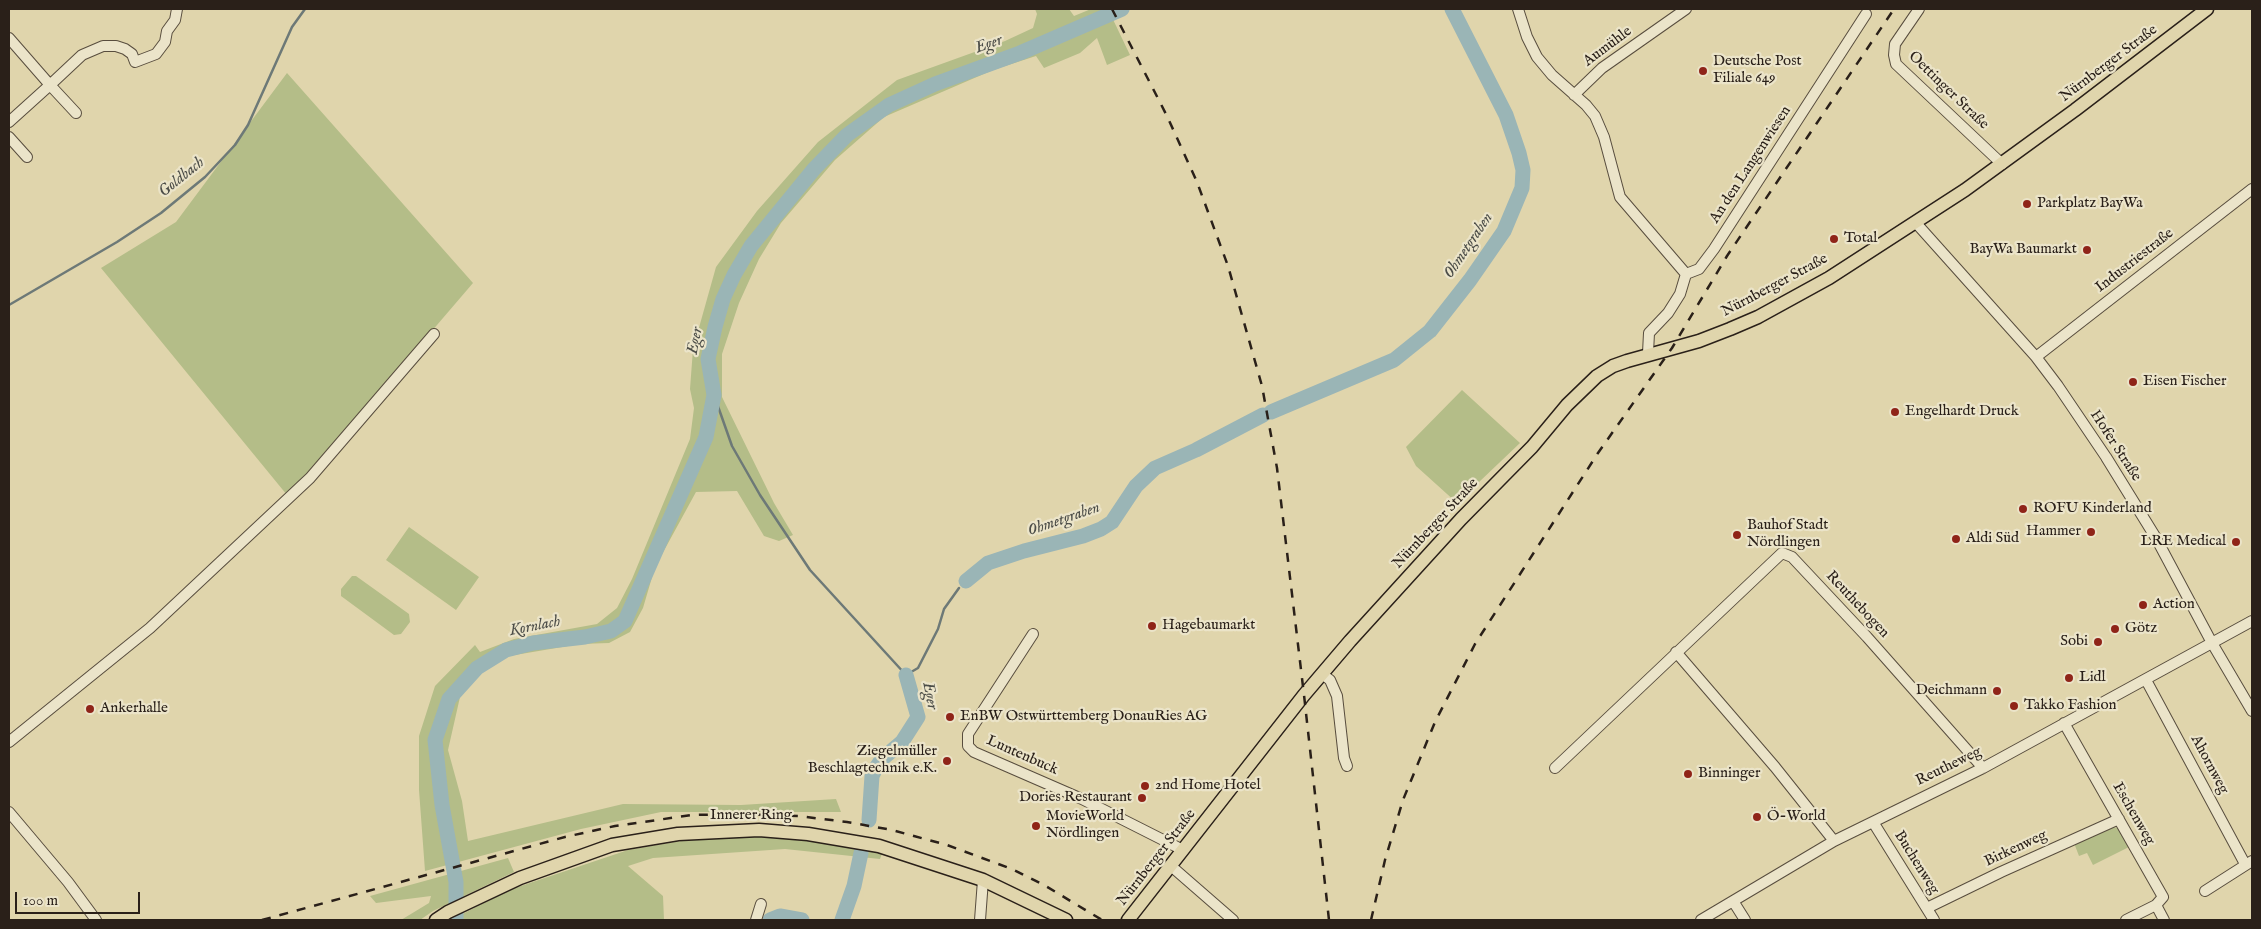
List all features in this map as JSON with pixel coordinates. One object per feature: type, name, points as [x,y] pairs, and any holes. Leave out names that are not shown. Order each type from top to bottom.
[{"type":"main road","name":"Nürnberger Straße","points":[[1128,920],[1322,674],[1461,520],[1532,447],[1583,388],[1612,366],[1648,353],[1699,341],[1758,317],[1829,278],[2002,164],[2208,9]]},
{"type":"main road","name":"Innerer Ring","points":[[436,920],[470,901],[528,875],[612,846],[670,835],[713,831],[783,830],[880,846],[983,880],[1066,920]]},
{"type":"street","points":[[9,122],[82,55],[103,46],[116,46],[125,49],[132,54],[136,62],[156,54],[165,42],[167,31],[175,20],[177,9]]},
{"type":"street","points":[[1518,9],[1527,37],[1537,58],[1595,116],[1604,137],[1620,197],[1686,274],[1680,294],[1668,313],[1649,332],[1648,353]]},
{"type":"street","name":"Aumühle","points":[[1574,96],[1602,68],[1686,9]]},
{"type":"street","name":"Oettinger Straße","points":[[1919,9],[1895,44],[1894,55],[1896,64],[2002,164]]},
{"type":"street","name":"An den Langenwiesen","points":[[1686,274],[1699,269],[1714,249],[1866,14]]},
{"type":"street","points":[[9,38],[76,113]]},
{"type":"street","points":[[9,137],[27,157]]},
{"type":"street","name":"Industriestraße","points":[[2036,358],[2252,189]]},
{"type":"street","name":"Hofer Straße","points":[[1916,222],[2036,358],[2101,449],[2142,514],[2212,643],[2252,711]]},
{"type":"street","points":[[9,742],[150,628],[310,478],[434,334]]},
{"type":"street","name":"Reuthebogen","points":[[1555,768],[1782,553],[1792,557],[1867,637],[1983,768]]},
{"type":"street","points":[[2212,643],[2252,621]]},
{"type":"street","name":"Luntenbuck","points":[[1033,634],[968,734],[968,746],[974,752],[1089,802],[1183,850]]},
{"type":"street","name":"Reutheweg","points":[[1700,920],[1834,841],[1983,768],[2212,643]]},
{"type":"street","points":[[1676,652],[1775,767],[1834,841]]},
{"type":"street","points":[[1322,674],[1330,680],[1338,696],[1347,766]]},
{"type":"street","name":"Ahornweg","points":[[2146,680],[2249,863],[2205,891]]},
{"type":"street","name":"Eschenweg","points":[[2064,723],[2163,897],[2156,905],[2164,920]]},
{"type":"street","points":[[9,812],[68,882],[96,920]]},
{"type":"street","name":"Birkenweg","points":[[1927,908],[2001,872],[2119,819]]},
{"type":"street","name":"Buchenweg","points":[[1872,822],[1934,920]]},
{"type":"street","points":[[1171,866],[1233,920]]},
{"type":"street","points":[[980,920],[983,880]]},
{"type":"street","points":[[1733,901],[1745,920]]},
{"type":"street","points":[[756,920],[761,904]]},
{"type":"street","points":[[2126,920],[2156,905]]},
{"type":"green space","points":[[1035,9],[1069,9],[1074,16],[1091,9],[1108,9],[1130,55],[1107,65],[1097,38],[1080,53],[1044,68],[1036,56],[993,70],[884,117],[835,160],[781,223],[759,259],[739,303],[722,354],[722,397],[774,503],[793,535],[779,541],[764,536],[737,491],[696,492],[655,567],[643,608],[630,632],[609,643],[580,644],[509,656],[481,672],[460,697],[448,750],[462,801],[468,841],[623,804],[741,805],[836,799],[841,812],[661,812],[581,829],[425,871],[419,790],[419,736],[435,686],[475,645],[480,652],[514,639],[597,624],[617,608],[632,579],[690,439],[694,408],[690,389],[693,349],[716,267],[757,211],[818,142],[897,80],[1005,41],[1033,28],[1037,14]]},
{"type":"green space","points":[[287,73],[473,283],[371,402],[287,495],[101,268],[176,222]]},
{"type":"green space","points":[[1462,390],[1520,443],[1457,503],[1416,466],[1406,447]]},
{"type":"green space","points":[[409,527],[479,577],[456,610],[386,560]]},
{"type":"green space","points":[[352,576],[356,576],[409,614],[410,622],[401,634],[394,635],[341,596],[341,589]]},
{"type":"green space","points":[[2111,827],[2119,828],[2129,847],[2093,865],[2087,853],[2079,856],[2074,843]]},
{"type":"green space","points":[[717,835],[773,835],[883,851],[880,859],[785,849],[653,858],[628,866],[663,896],[664,920],[451,920],[509,890],[628,850]]},
{"type":"green space","points":[[508,858],[514,872],[433,911],[420,920],[401,920],[429,903],[431,896],[376,903],[370,896]]},
{"type":"waterway","name":"Goldbach","points":[[9,305],[117,242],[161,213],[205,177],[235,145],[248,125],[292,27],[305,9]]},
{"type":"waterway","name":"Kornlach","points":[[456,920],[456,882],[442,805],[435,740],[449,699],[477,668],[506,650],[533,643],[585,637],[611,631],[625,621],[706,437],[714,395],[708,359],[715,327],[723,299],[751,246],[814,169],[847,135],[889,105],[935,84],[1020,53],[1122,9]]},
{"type":"waterway","name":"Ohmetgraben","points":[[1271,412],[1394,360],[1430,331],[1470,280],[1504,231],[1522,188],[1523,170],[1506,115],[1452,9]]},
{"type":"waterway","name":"Eger","points":[[714,395],[732,446],[760,495],[810,570],[906,675],[918,668],[938,629],[944,609],[959,588]]},
{"type":"waterway","name":"Ohmetgraben","points":[[966,581],[988,563],[1024,551],[1083,536],[1101,529],[1112,522],[1136,486],[1155,468],[1196,450],[1263,415]]},
{"type":"waterway","name":"Eger","points":[[869,820],[872,776],[882,759],[902,742],[918,717],[906,675]]},
{"type":"waterway","name":"Eger","points":[[842,920],[854,886],[861,853]]},
{"type":"waterway","name":"Eger","points":[[770,920],[780,916],[802,920]]},
{"type":"railway","points":[[1112,9],[1167,116],[1197,182],[1228,266],[1262,386],[1277,468],[1329,920]]},
{"type":"railway","points":[[1371,920],[1385,860],[1403,800],[1435,722],[1475,644],[1598,453],[1672,348],[1727,256],[1894,9]]},
{"type":"railway","points":[[262,920],[565,837],[615,826],[692,815],[744,814],[798,816],[847,822],[892,830],[947,845],[1012,869],[1044,885],[1102,920]]},
{"type":"place","name":"Deutsche Post Filiale 649","points":[[1703,71]]},
{"type":"place","name":"Parkplatz BayWa","points":[[2027,204]]},
{"type":"place","name":"Total","points":[[1834,239]]},
{"type":"place","name":"BayWa Baumarkt","points":[[2087,250]]},
{"type":"place","name":"Eisen Fischer","points":[[2133,382]]},
{"type":"place","name":"Engelhardt Druck","points":[[1895,412]]},
{"type":"place","name":"ROFU Kinderland","points":[[2023,509]]},
{"type":"place","name":"Hammer","points":[[2091,532]]},
{"type":"place","name":"Bauhof Stadt Nördlingen","points":[[1737,535]]},
{"type":"place","name":"Aldi Süd","points":[[1956,539]]},
{"type":"place","name":"LRE Medical","points":[[2236,542]]},
{"type":"place","name":"Action","points":[[2143,605]]},
{"type":"place","name":"Hagebaumarkt","points":[[1152,626]]},
{"type":"place","name":"Götz","points":[[2115,629]]},
{"type":"place","name":"Sobi","points":[[2098,642]]},
{"type":"place","name":"Lidl","points":[[2069,678]]},
{"type":"place","name":"Deichmann","points":[[1997,691]]},
{"type":"place","name":"Takko Fashion","points":[[2014,706]]},
{"type":"place","name":"Ankerhalle","points":[[90,709]]},
{"type":"place","name":"EnBW Ostwürttemberg DonauRies AG","points":[[950,717]]},
{"type":"place","name":"Ziegelmüller Beschlagtechnik e.K.","points":[[947,761]]},
{"type":"place","name":"Binninger","points":[[1688,774]]},
{"type":"place","name":"2nd Home Hotel","points":[[1145,786]]},
{"type":"place","name":"Dories Restaurant","points":[[1142,798]]},
{"type":"place","name":"Ö-World","points":[[1757,817]]},
{"type":"place","name":"MovieWorld Nördlingen","points":[[1036,826]]}]
